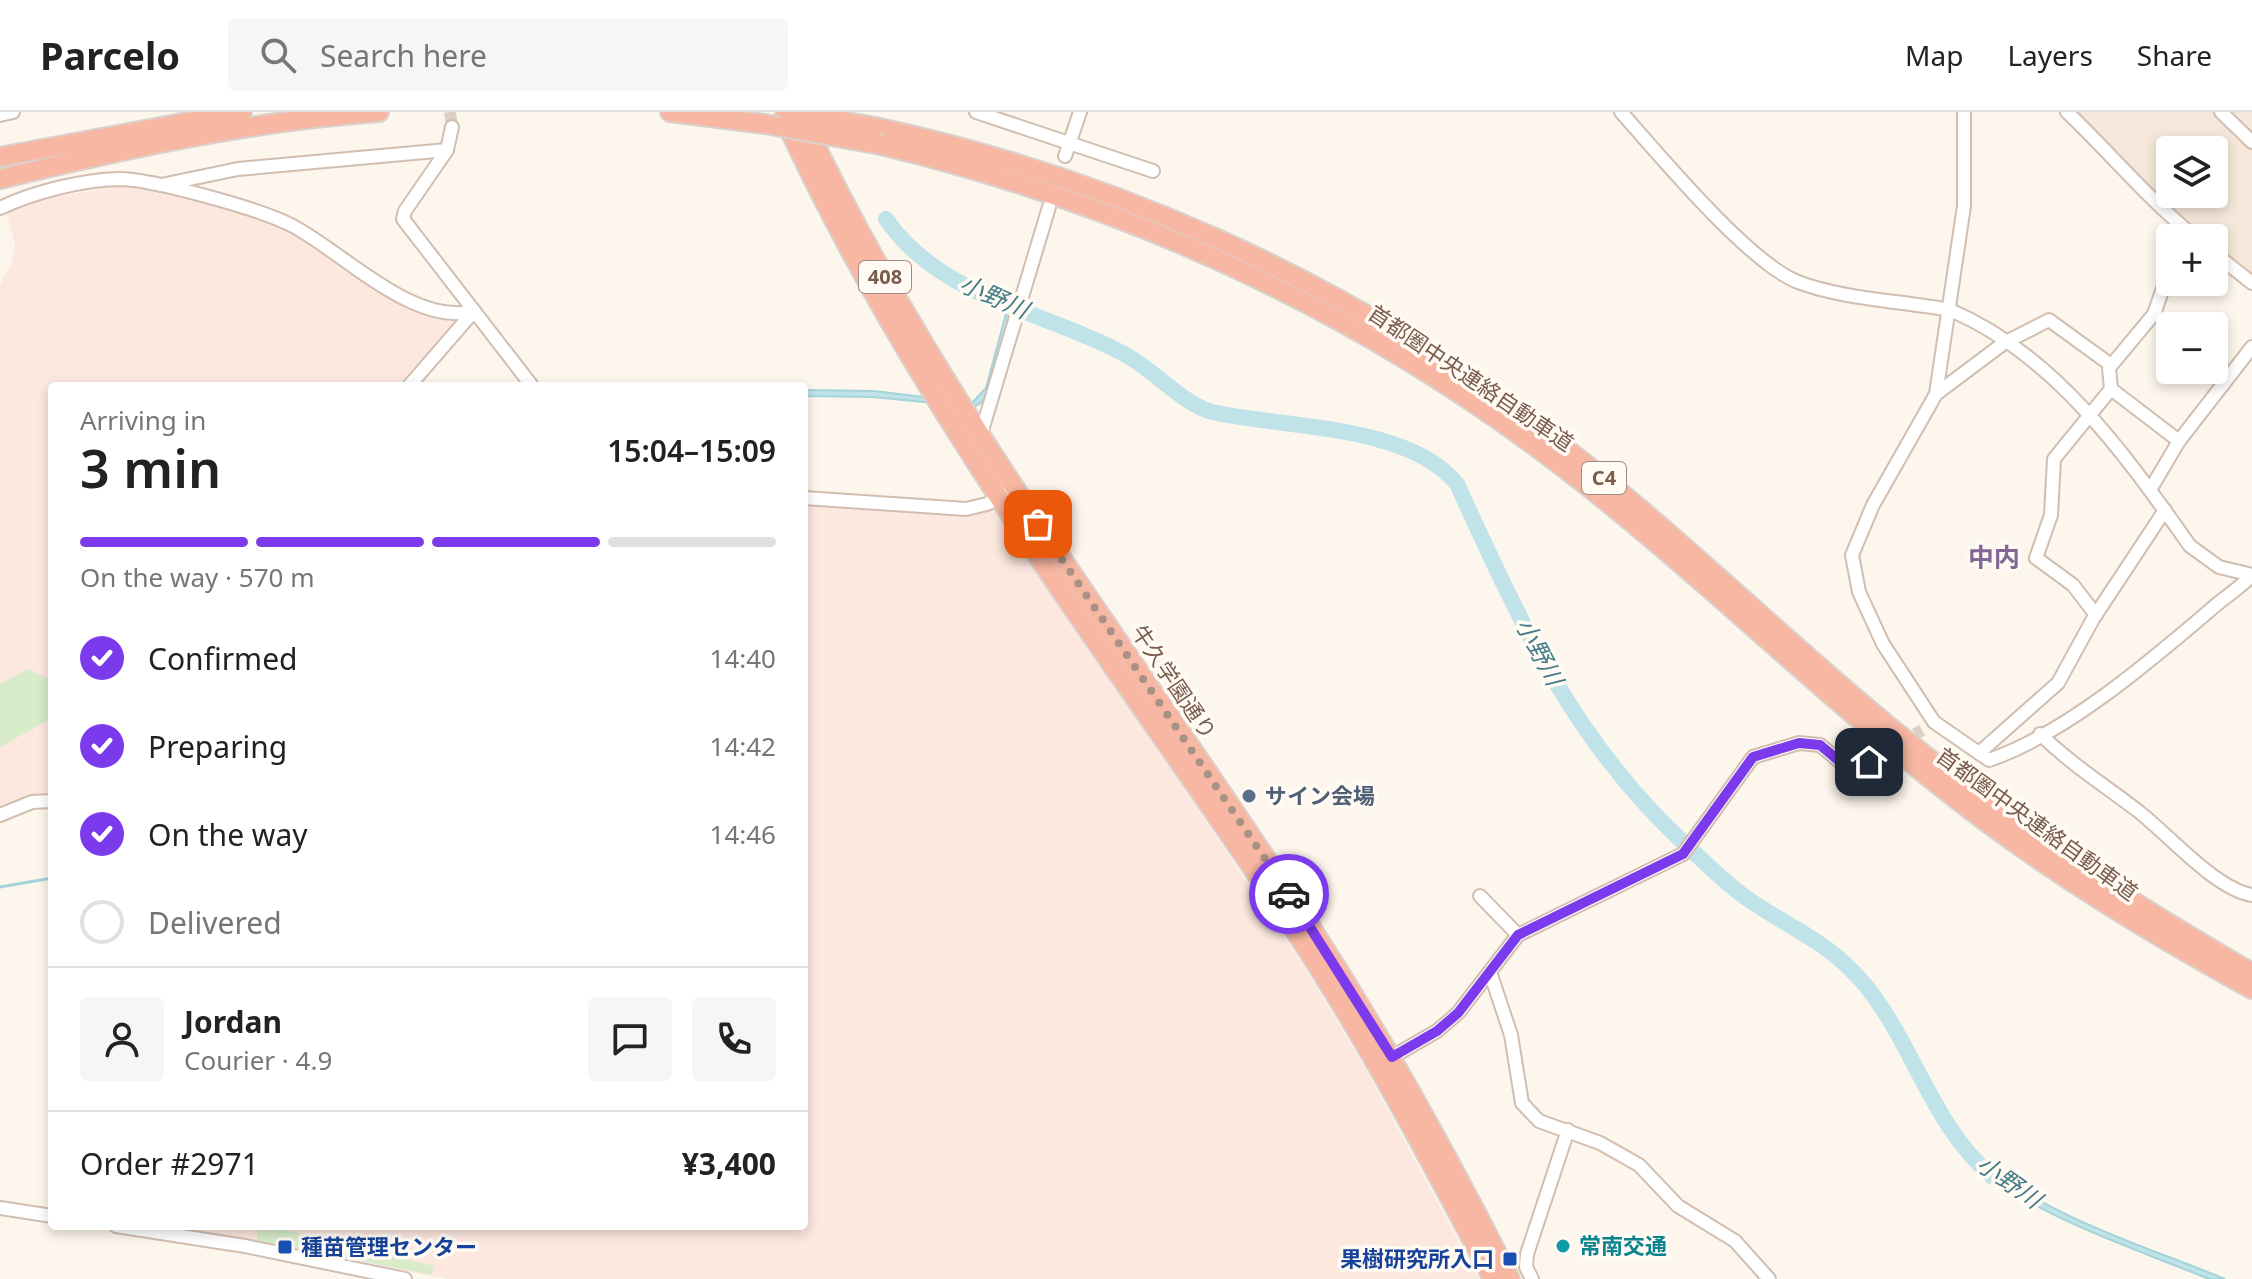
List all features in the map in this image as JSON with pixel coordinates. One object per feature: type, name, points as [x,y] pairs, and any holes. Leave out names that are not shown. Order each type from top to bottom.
[{"type":"highway","points":[[0,157],[242,112]]},
{"type":"highway","points":[[0,179],[216,133],[379,112]]},
{"type":"highway","name":"首都圏中央連絡自動車道","points":[[670,112],[765,124],[881,145],[980,170],[1124,219],[1264,280],[1386,347],[1563,467],[1878,736],[2020,847],[2111,909],[2252,989]]},
{"type":"highway","name":"牛久学園通り","points":[[781,112],[893,324],[1303,915],[1392,1057],[1510,1279]]},
{"type":"highway","name":"首都圏中央連絡自動車道","points":[[789,112],[875,127],[981,152],[1067,180],[1203,232],[1284,270],[1399,334],[1575,454],[1962,785],[2120,896],[2252,973]]},
{"type":"highway","name":"牛久学園通り","points":[[799,112],[869,249],[980,437],[1008,492],[1342,1005],[1410,1122],[1493,1279]]},
{"type":"street","points":[[0,115],[13,112]]},
{"type":"street","points":[[976,112],[1153,171]]},
{"type":"street","points":[[1065,156],[1080,112]]},
{"type":"street","points":[[1621,112],[1745,244],[1785,276],[1810,286],[1950,310],[1970,319],[2004,343],[2059,384],[2089,413],[2205,560],[2252,575]]},
{"type":"street","points":[[1964,112],[1964,206],[1936,394],[1873,505],[1852,555],[1859,592],[1883,644],[1934,722],[1989,760],[2016,751],[2089,704],[2167,649],[2252,575]]},
{"type":"street","points":[[2067,112],[2178,224]]},
{"type":"street","points":[[2222,112],[2252,142]]},
{"type":"street","points":[[452,127],[447,150],[405,211],[403,219],[529,381]]},
{"type":"street","points":[[159,185],[238,169],[447,150]]},
{"type":"street","points":[[0,208],[23,198],[119,179],[159,185],[281,220],[416,305],[441,313],[474,311]]},
{"type":"street","points":[[980,437],[1049,207]]},
{"type":"street","points":[[2228,264],[2252,283]]},
{"type":"street","points":[[2096,615],[2073,585],[2036,558],[2051,515],[2054,459],[2111,389],[2111,365],[2154,314],[2160,296]]},
{"type":"street","points":[[412,382],[474,311]]},
{"type":"street","points":[[1936,394],[2004,343],[2049,320],[2111,365]]},
{"type":"street","points":[[2150,490],[2179,441],[2252,347]]},
{"type":"street","points":[[2111,389],[2179,441]]},
{"type":"street","points":[[808,498],[966,509],[1008,492]]},
{"type":"street","points":[[1979,753],[2058,683],[2096,615],[2165,510]]},
{"type":"street","points":[[1922,730],[1934,722]]},
{"type":"street","points":[[2040,734],[2073,766],[2137,810],[2227,886],[2252,895]]},
{"type":"street","points":[[1392,1057],[1437,1031],[1458,1013],[1518,935],[1683,854],[1753,757],[1799,743],[1820,745],[1851,771],[1869,762]]},
{"type":"street","points":[[0,815],[32,802],[48,801]]},
{"type":"street","points":[[1480,896],[1518,935]]},
{"type":"street","points":[[1490,972],[1511,1035],[1522,1103],[1539,1121],[1600,1143],[1639,1165],[1678,1206],[1735,1241],[1769,1279]]},
{"type":"street","points":[[1532,1279],[1526,1267],[1527,1254],[1568,1130]]},
{"type":"street","points":[[0,1208],[48,1215]]},
{"type":"street","points":[[142,1230],[245,1246],[405,1279]]},
{"type":"shaded area","points":[[2077,112],[2252,112],[2252,276],[2228,257],[2228,224],[2189,224],[2171,208],[2228,208],[2228,136],[2156,136],[2156,195],[2122,156]]},
{"type":"shaded area","points":[[125,185],[172,193],[280,224],[347,266],[455,318],[457,324],[406,382],[48,382],[48,797],[0,810],[0,285],[12,262],[15,245],[6,210],[27,202]]},
{"type":"shaded area","points":[[808,502],[976,514],[993,505],[1309,974],[1367,1071],[1479,1279],[447,1279],[190,1230],[808,1230]]},
{"type":"green space","points":[[27,669],[48,678],[48,720],[0,747],[0,684]]},
{"type":"green space","points":[[257,1230],[289,1230],[434,1266],[432,1275],[257,1241]]},
{"type":"water","points":[[1007,310],[1014,312],[988,398],[974,407],[873,397],[808,396],[808,390],[874,391],[972,403],[986,388]]},
{"type":"water","points":[[1980,1161],[2036,1199],[2066,1214],[2225,1279],[2209,1279],[2057,1216],[1973,1165]]},
{"type":"waterway","name":"小野川","points":[[886,219],[909,246],[935,268],[965,286],[1126,355],[1202,408],[1377,439],[1436,464],[1457,484],[1527,631],[1580,721],[1611,764],[1646,805],[1730,885],[1823,946],[1852,970],[1883,1009],[1955,1135],[1993,1177]]},
{"type":"waterway","name":"小野川","points":[[1010,310],[1011,306]]},
{"type":"waterway","points":[[0,887],[48,879]]},
{"type":"tunnel","points":[[450,112],[452,127]]},
{"type":"tunnel","points":[[1869,762],[1922,730]]},
{"type":"way so far","points":[[1038,524],[1289,894]]},
{"type":"place","name":"サイン会場","points":[[1249,796]]},
{"type":"place","name":"常南交通","points":[[1563,1246]]},
{"type":"place","name":"種苗管理センター","points":[[285,1247]]},
{"type":"place","name":"果樹研究所入口","points":[[1510,1259]]},
{"type":"district","name":"中内","points":[[1994,558]]},
{"type":"route","points":[[1289,894],[1392,1057],[1437,1031],[1458,1013],[1518,935],[1683,854],[1753,757],[1799,743],[1820,745],[1851,771],[1869,762]]}]
